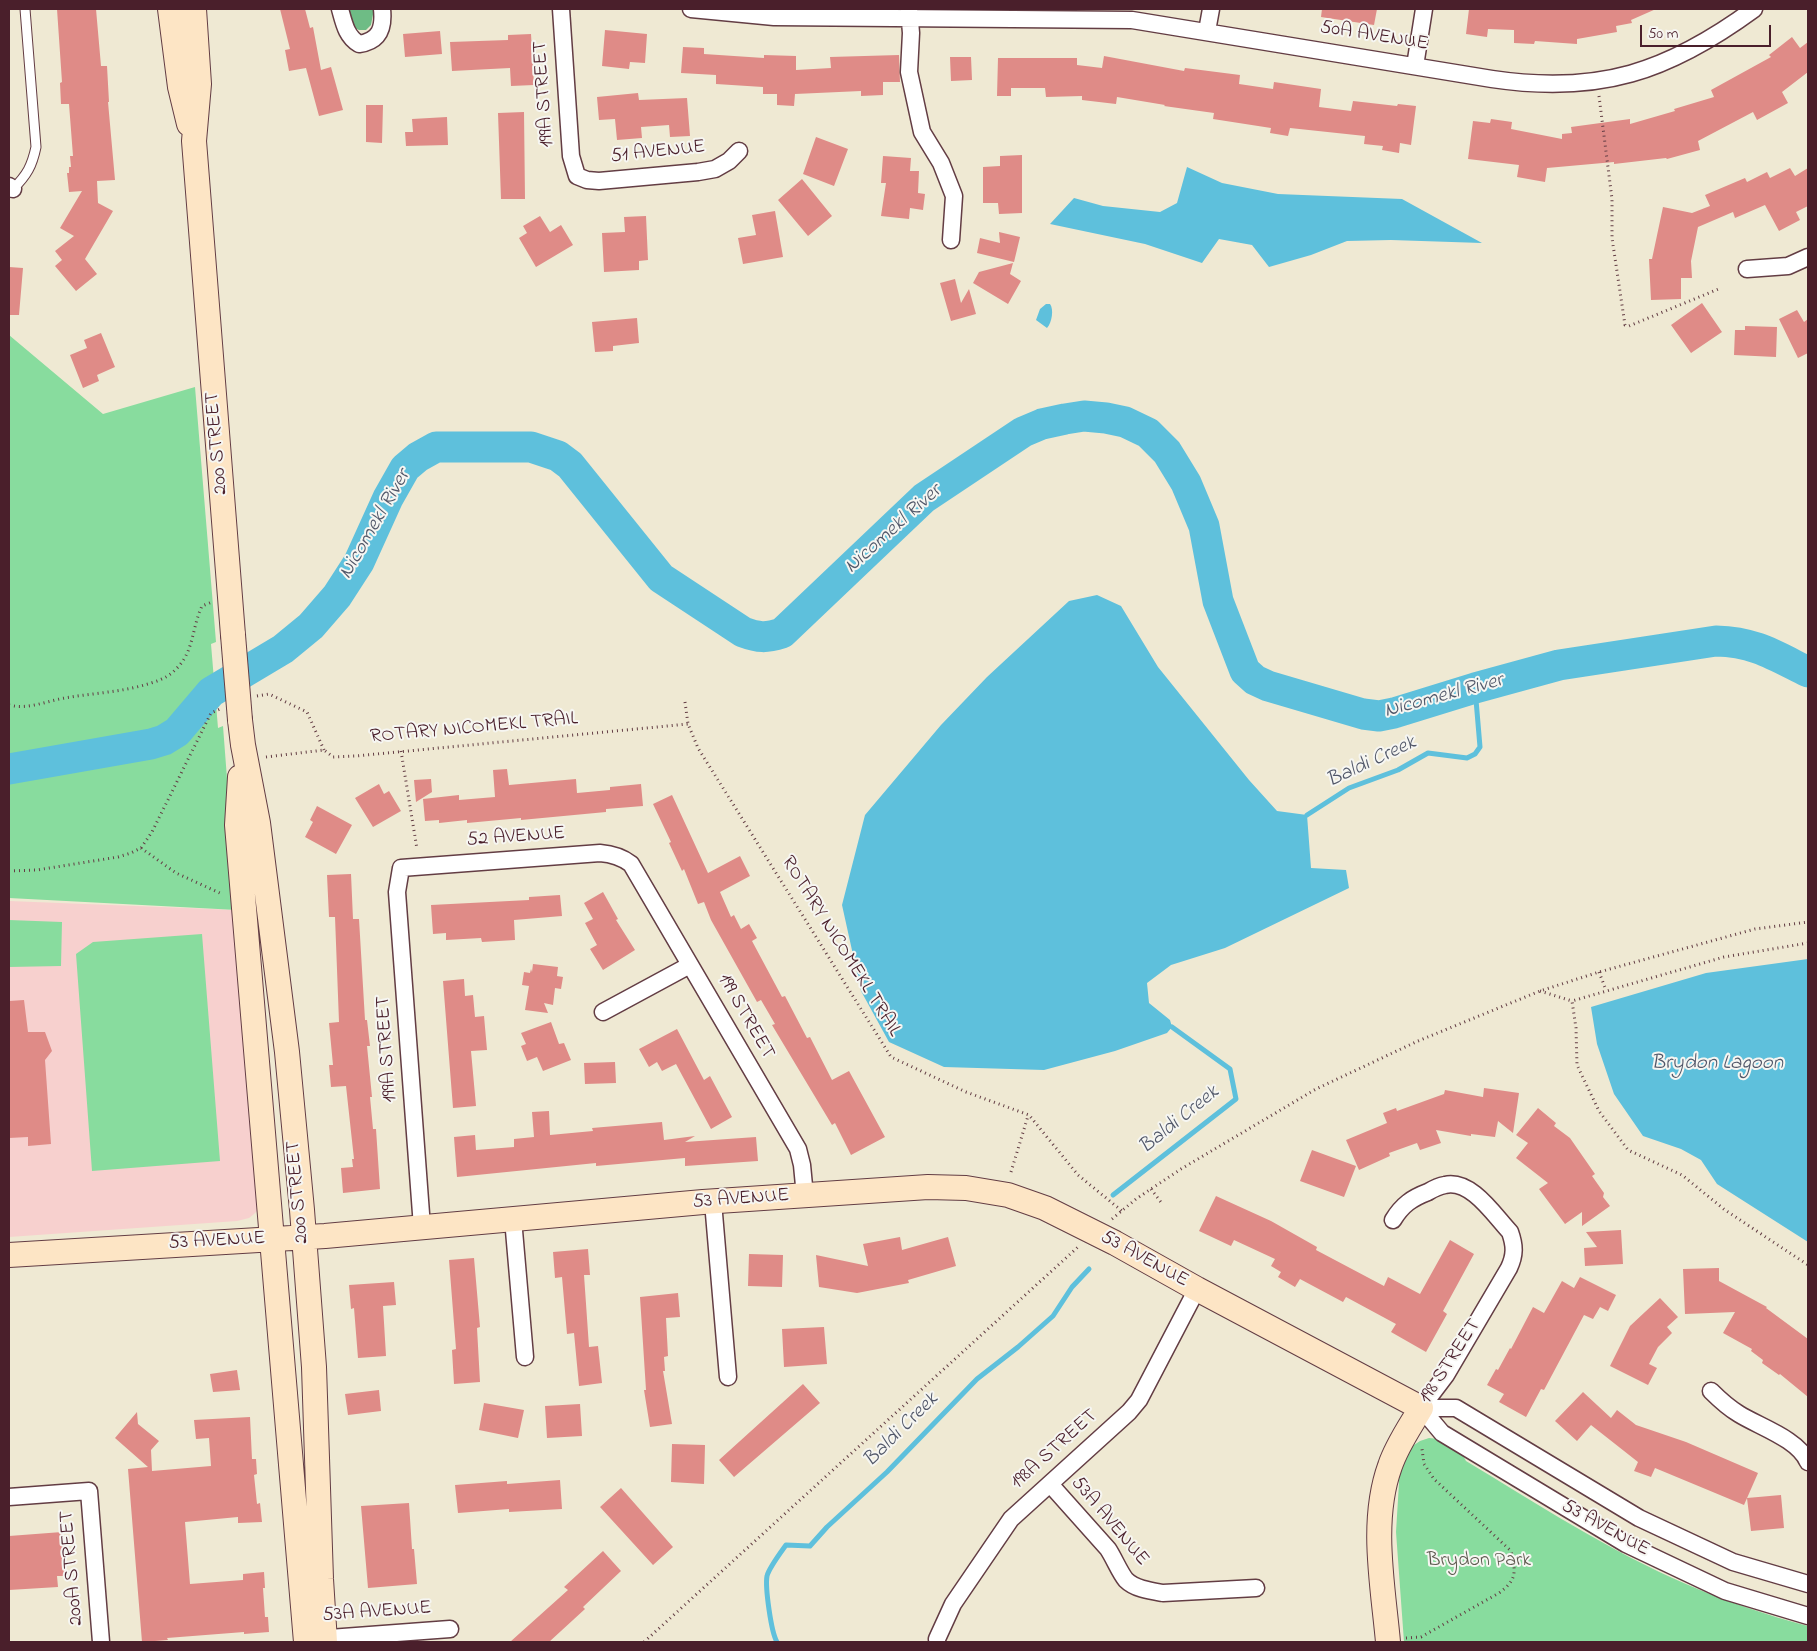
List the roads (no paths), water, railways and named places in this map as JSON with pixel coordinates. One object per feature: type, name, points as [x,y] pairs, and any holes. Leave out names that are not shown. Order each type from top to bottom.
[{"type":"main road","name":"200 STREET","points":[[170,9],[180,87],[194,141]]},
{"type":"main road","name":"200 STREET","points":[[194,9],[199,84],[194,141],[234,635],[234,713],[243,745],[258,822],[285,1042],[304,1236],[314,1366],[321,1579],[315,1640]]},
{"type":"main road","name":"200 STREET","points":[[243,745],[237,825],[255,1052],[315,1640]]},
{"type":"main road","name":"53 AVENUE","points":[[9,1254],[304,1236],[714,1202],[947,1187],[973,1188],[1008,1195],[1045,1208],[1096,1233],[1421,1408]]},
{"type":"main road","name":"198 STREET","points":[[1388,1641],[1380,1550],[1382,1499],[1390,1465],[1400,1442],[1421,1408]]},
{"type":"street","points":[[340,9],[346,29],[353,40],[360,44],[376,38],[381,28],[382,9]]},
{"type":"street","name":"199A STREET","points":[[560,9],[571,156],[577,176]]},
{"type":"street","name":"50A AVENUE","points":[[691,9],[774,17],[910,13],[1132,20],[1521,84],[1571,84],[1640,72],[1686,53],[1711,39],[1754,9]]},
{"type":"street","points":[[1207,31],[1211,9]]},
{"type":"street","points":[[1414,66],[1424,9]]},
{"type":"street","points":[[910,13],[912,33],[909,72],[922,132],[941,163],[954,196],[950,240]]},
{"type":"street","name":"51 AVENUE","points":[[577,176],[587,180],[600,181],[698,172],[715,169],[729,161],[738,151]]},
{"type":"street","points":[[1747,270],[1788,266],[1808,257]]},
{"type":"street","name":"52 AVENUE","points":[[401,868],[600,853],[617,856],[631,864]]},
{"type":"street","name":"199 STREET","points":[[631,864],[798,1150],[802,1165],[805,1196]]},
{"type":"street","name":"199A STREET","points":[[401,868],[397,892],[422,1227]]},
{"type":"street","points":[[603,1012],[690,965]]},
{"type":"street","name":"198 STREET","points":[[1393,1220],[1399,1211],[1415,1197],[1445,1184],[1456,1184],[1472,1191],[1510,1232],[1514,1241],[1514,1258],[1509,1268],[1446,1375],[1421,1408]]},
{"type":"street","points":[[714,1202],[728,1378]]},
{"type":"street","points":[[513,1219],[525,1357]]},
{"type":"street","name":"198A STREET","points":[[936,1639],[953,1604],[1002,1531],[1021,1509],[1129,1412],[1138,1400],[1197,1289]]},
{"type":"street","points":[[1712,1391],[1740,1415],[1801,1450],[1808,1462]]},
{"type":"street","name":"53 AVENUE","points":[[1421,1408],[1456,1408],[1639,1518],[1733,1562],[1808,1584]]},
{"type":"street","name":"53 AVENUE","points":[[1421,1408],[1442,1433],[1626,1544],[1725,1591],[1808,1616]]},
{"type":"street","name":"53A AVENUE","points":[[1050,1484],[1108,1549],[1126,1580],[1136,1586],[1148,1591],[1163,1593],[1256,1588]]},
{"type":"street","name":"200A STREET","points":[[9,1497],[89,1491],[101,1642]]},
{"type":"street","name":"53A AVENUE","points":[[315,1640],[450,1629]]},
{"type":"lane","points":[[11,188],[24,177],[32,164],[36,147],[25,9]]},
{"type":"water","points":[[1187,167],[1222,183],[1278,194],[1402,199],[1482,243],[1391,240],[1347,241],[1311,255],[1269,267],[1252,245],[1219,239],[1202,263],[1145,244],[1050,224],[1074,198],[1103,206],[1160,212],[1177,203]]},
{"type":"water","points":[[1046,304],[1050,304],[1052,312],[1047,328],[1036,320],[1040,309]]},
{"type":"water","points":[[1097,595],[1121,606],[1158,667],[1249,780],[1277,811],[1307,815],[1311,868],[1346,870],[1349,888],[1225,948],[1171,965],[1147,983],[1149,1003],[1170,1020],[1172,1027],[1167,1033],[1115,1051],[1044,1070],[944,1067],[889,1042],[861,991],[842,905],[865,815],[941,725],[987,677],[1069,601]]},
{"type":"water","name":"Brydon Lagoon","points":[[1808,959],[1808,1242],[1717,1184],[1701,1160],[1681,1149],[1643,1136],[1614,1094],[1597,1044],[1591,1007],[1706,973]]},
{"type":"waterway","name":"Nicomekl River","points":[[9,769],[151,744],[164,740],[177,732],[211,692],[283,649],[311,626],[337,596],[359,562],[388,498],[405,468],[418,457],[436,447],[531,447],[558,456],[570,465],[661,578],[743,632],[767,636],[782,633],[924,498],[1023,432],[1042,424],[1065,419],[1084,416],[1106,418],[1125,422],[1148,433],[1167,452],[1186,483],[1204,526],[1218,601],[1245,671],[1255,680],[1268,686],[1363,714],[1379,716],[1559,665],[1716,641],[1753,647],[1808,672]]},
{"type":"waterway","name":"Baldi Creek","points":[[1307,815],[1349,788],[1398,770],[1428,753],[1467,758],[1475,754],[1480,747],[1475,688]]},
{"type":"waterway","name":"Baldi Creek","points":[[1113,1195],[1236,1099],[1230,1069],[1172,1027]]},
{"type":"waterway","name":"Baldi Creek","points":[[777,1642],[769,1609],[767,1576],[786,1545],[810,1546],[827,1527],[887,1472],[977,1379],[1018,1347],[1053,1316],[1072,1287],[1089,1269]]},
{"type":"park label","name":"Brydon Park","points":[[1479,1562]]}]
